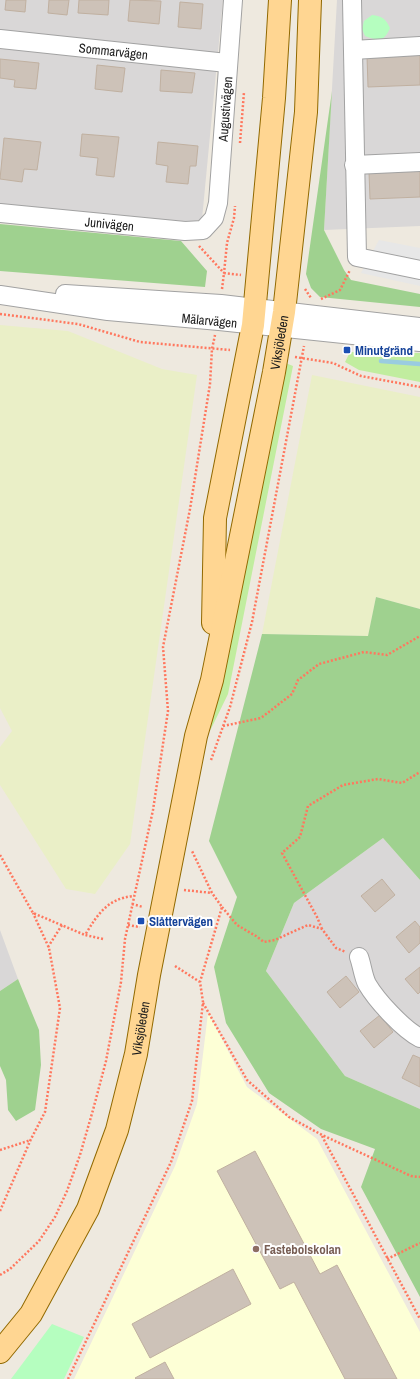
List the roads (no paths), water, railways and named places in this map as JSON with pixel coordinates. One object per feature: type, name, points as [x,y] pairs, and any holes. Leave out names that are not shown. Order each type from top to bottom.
[{"type":"main road","name":"Viksjöleden","points":[[212,680],[215,518],[254,317],[273,106],[280,0]]},
{"type":"main road","name":"Viksjöleden","points":[[0,1352],[32,1314],[88,1209],[117,1130],[136,1054],[149,975],[196,736],[212,680],[283,320],[306,112],[310,0]]},
{"type":"street","name":"Augustivägen","points":[[214,218],[218,203],[232,0]]},
{"type":"street","points":[[352,0],[354,165],[357,257],[420,270]]},
{"type":"street","name":"Sommarvägen","points":[[0,39],[227,63]]},
{"type":"street","points":[[353,50],[420,46]]},
{"type":"street","points":[[354,165],[420,162]]},
{"type":"street","name":"Junivägen","points":[[0,213],[185,231],[203,230],[214,218]]},
{"type":"street","name":"Mälarvägen","points":[[0,290],[283,320],[420,327]]},
{"type":"street","name":"Mälarvägen","points":[[0,295],[108,311],[220,313]]},
{"type":"street","name":"Mälarvägen","points":[[283,320],[420,342]]},
{"type":"street","points":[[359,957],[367,983],[400,1023],[412,1034],[420,1038]]},
{"type":"waterway","points":[[381,361],[420,364]]},
{"type":"place","name":"Minutgränd","points":[[347,350]]},
{"type":"place","name":"Slåttervägen","points":[[141,921]]},
{"type":"place","name":"Fastebolskolan","points":[[256,1249]]}]
